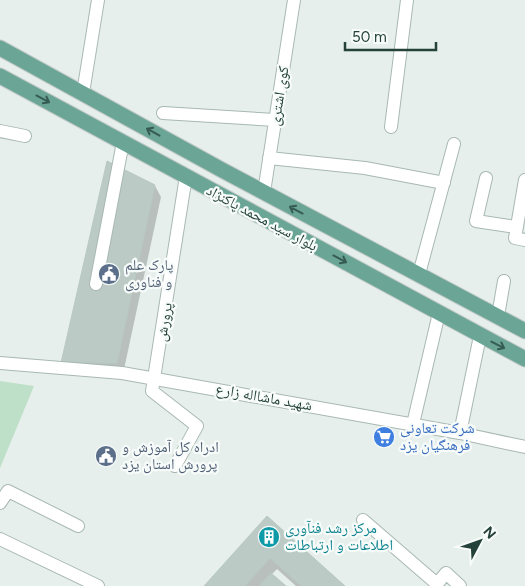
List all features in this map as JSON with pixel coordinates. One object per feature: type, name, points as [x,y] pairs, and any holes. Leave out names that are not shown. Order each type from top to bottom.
[{"type":"main road","name":"بلوار سید محمد پاکنژاد","points":[[0,48],[525,331]]},
{"type":"main road","name":"بلوار سید محمد پاکنژاد","points":[[0,76],[525,359]]},
{"type":"main road","points":[[456,323],[466,299]]},
{"type":"street","points":[[83,93],[98,0]]},
{"type":"street","name":"کوی اشتری","points":[[264,192],[294,0]]},
{"type":"street","points":[[391,128],[407,0]]},
{"type":"street","points":[[162,114],[275,120]]},
{"type":"street","points":[[0,131],[25,136]]},
{"type":"street","points":[[96,284],[123,142]]},
{"type":"street","points":[[419,274],[454,144]]},
{"type":"street","points":[[269,158],[365,168],[444,183]]},
{"type":"street","name":"پرورش","points":[[155,378],[186,176]]},
{"type":"street","points":[[486,178],[476,221],[519,235],[525,180]]},
{"type":"street","points":[[498,316],[504,282]]},
{"type":"street","points":[[413,424],[439,313]]},
{"type":"street","points":[[460,432],[480,336]]},
{"type":"street","name":"شهید ماشااله زارع","points":[[0,363],[122,372],[460,432],[525,447]]},
{"type":"street","points":[[155,378],[152,391],[197,426],[174,466]]},
{"type":"street","points":[[0,503],[8,491],[78,526]]},
{"type":"street","points":[[363,520],[437,584],[446,573],[460,586]]},
{"type":"street","points":[[0,539],[98,586]]},
{"type":"green space","points":[[0,381],[34,386],[0,468]]},
{"type":"building","name":"پارک علم و فناوری","points":[[107,161],[155,185],[117,363],[61,363]]},
{"type":"building","name":"مرکز رشد فنآوری اطلاعات و ارتباطات","points":[[267,516],[345,586],[301,586],[270,558],[245,586],[204,586]]},
{"type":"building","points":[[271,573],[286,586],[259,586]]},
{"type":"place","name":"پارک علم و فناوری","points":[[109,274]]},
{"type":"place","name":"شرکت تعاونی فرهنگیان یزد","points":[[384,437]]},
{"type":"place","name":"ادراه کل آموزش و پرورش استان یزد","points":[[106,456]]},
{"type":"place","name":"مرکز رشد فنآوری اطلاعات و ارتباطات","points":[[269,537]]}]
